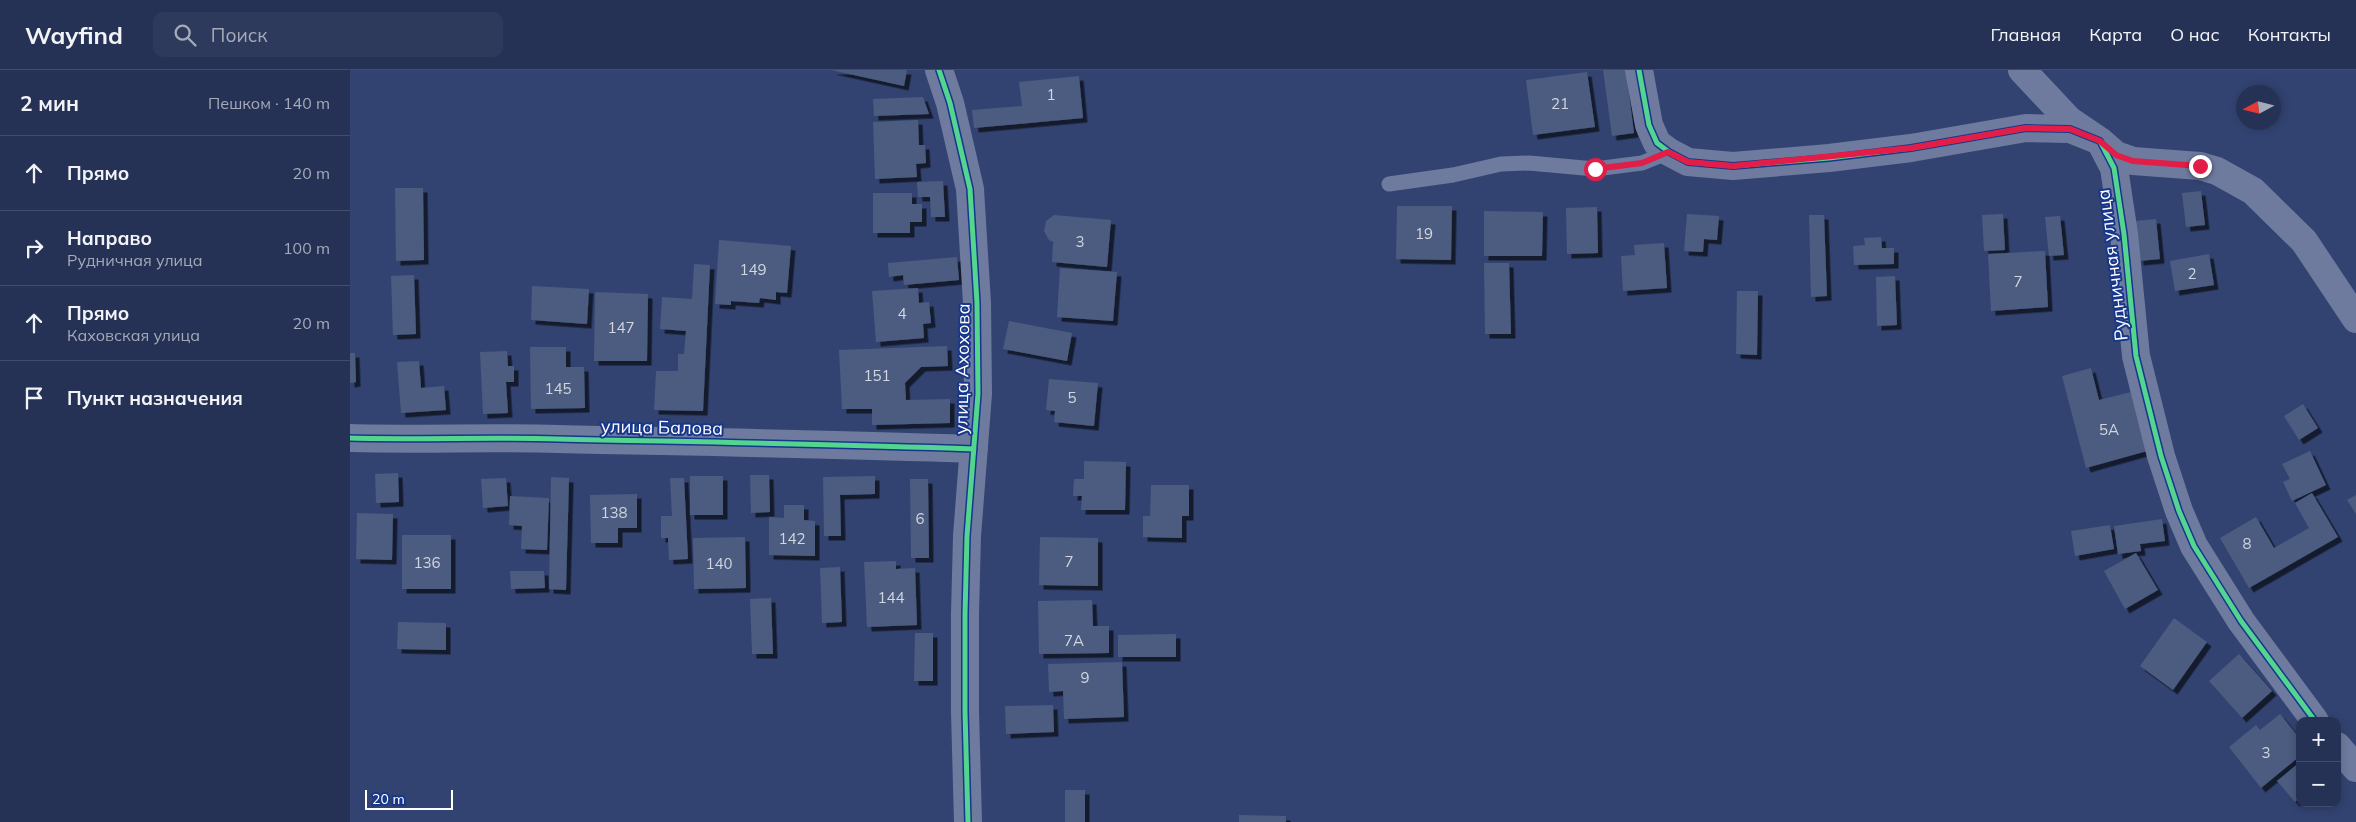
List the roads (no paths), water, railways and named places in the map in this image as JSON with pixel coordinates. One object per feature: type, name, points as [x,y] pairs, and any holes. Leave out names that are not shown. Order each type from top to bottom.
[{"type":"street","name":"улица Ахохова","points":[[939,70],[950,103],[964,159],[973,218],[977,303],[978,394],[967,536],[965,614],[968,822]]},
{"type":"street","points":[[1639,70],[1649,126],[1657,143],[1668,152],[1688,162],[1733,166],[1911,148],[2026,128],[2070,129],[2100,141]]},
{"type":"street","points":[[2022,70],[2069,120],[2100,141],[2116,155],[2133,161],[2200,166],[2217,171],[2253,191],[2304,241],[2356,319]]},
{"type":"street","name":"Рудничная улица","points":[[2100,141],[2114,168],[2124,234],[2136,356],[2161,456],[2179,511],[2194,546],[2241,621],[2312,717]]},
{"type":"street","name":"улица Балова","points":[[350,438],[747,442],[974,449]]},
{"type":"street","points":[[2341,751],[2356,768]]},
{"type":"lane","points":[[1389,184],[1453,175],[1501,164],[1529,163],[1595,169],[1642,163],[1668,152]]}]
